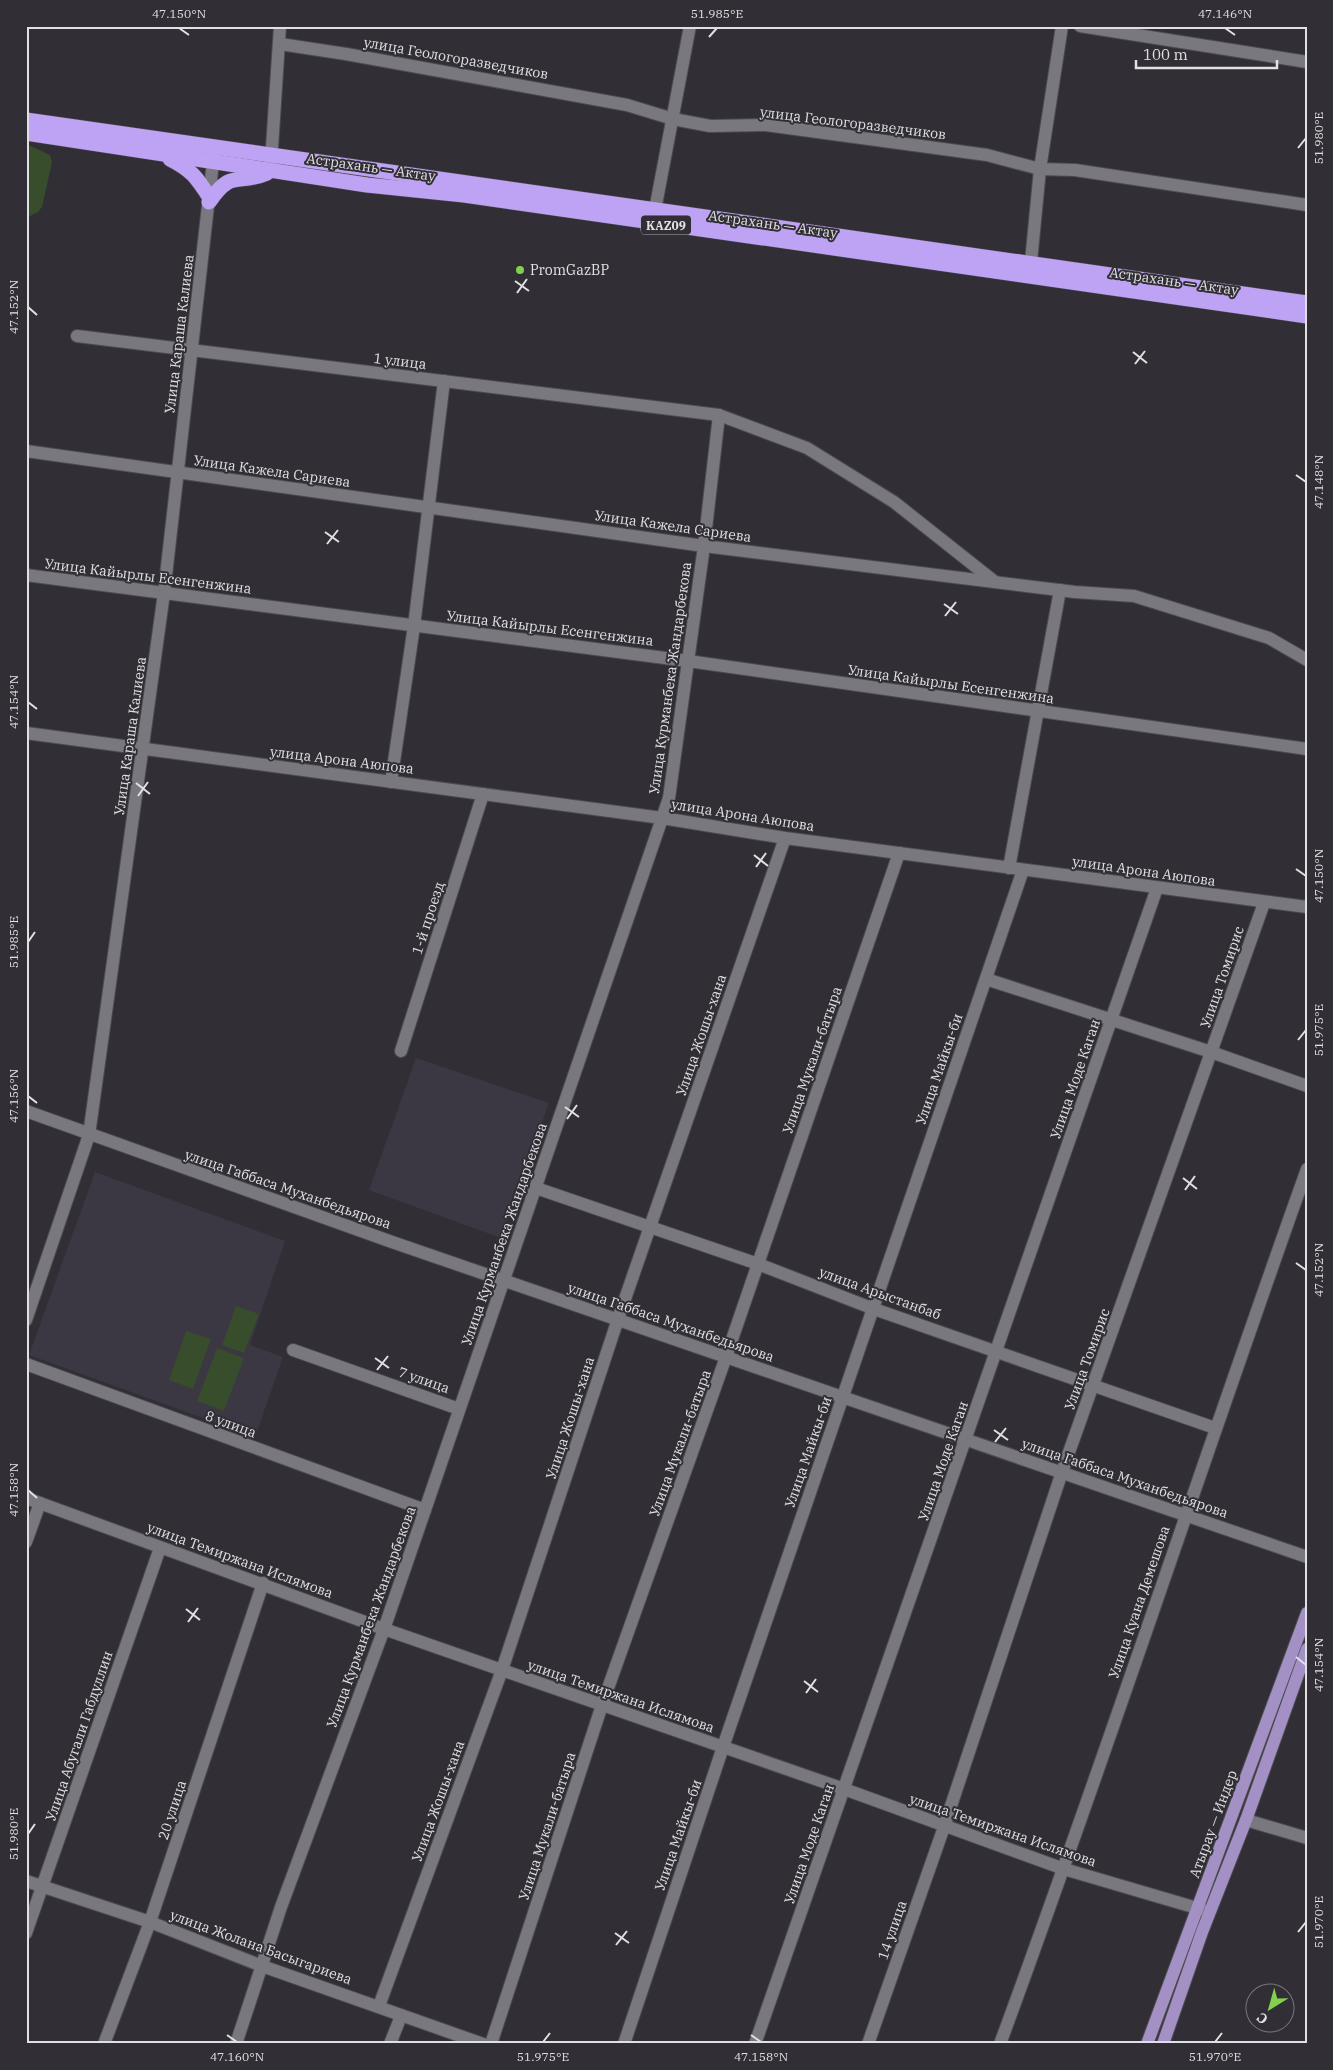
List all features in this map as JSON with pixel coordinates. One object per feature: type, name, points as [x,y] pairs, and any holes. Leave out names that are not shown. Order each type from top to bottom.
[{"type":"highway","name":"Астрахань — Актау","points":[[26,120],[655,210],[1030,270]]},
{"type":"highway","name":"Астрахань — Актау","points":[[26,133],[367,185],[464,195],[1030,270],[1176,291],[1307,316]]},
{"type":"highway","points":[[155,152],[196,176],[210,200],[217,190],[230,180],[262,175],[271,170]]},
{"type":"highway","name":"Астрахань — Актау","points":[[1176,291],[1307,303]]},
{"type":"main road","name":"Атырау — Индер","points":[[1163,2044],[1204,1910],[1307,1614]]},
{"type":"main road","name":"Атырау — Индер","points":[[1147,2044],[1204,1910],[1246,1820],[1304,1664],[1307,1649]]},
{"type":"street","points":[[271,170],[280,26]]},
{"type":"street","points":[[655,210],[690,26]]},
{"type":"street","points":[[1030,270],[1040,169],[1062,26]]},
{"type":"street","points":[[1080,26],[1307,62]]},
{"type":"street","name":"улица Геологоразведчиков","points":[[280,44],[346,54],[627,105],[672,119],[710,126],[766,125],[987,156],[1040,169],[1075,170],[1307,205]]},
{"type":"street","name":"Улица Караша Калиева","points":[[26,1320],[89,1134],[144,750],[164,593],[215,146]]},
{"type":"street","name":"1 улица","points":[[77,336],[719,415],[807,448],[894,502],[995,582]]},
{"type":"street","points":[[391,782],[414,626],[444,382]]},
{"type":"street","name":"Улица Курманбека Жандарбекова","points":[[236,2044],[262,1966],[384,1629],[669,798],[704,546],[719,415]]},
{"type":"street","name":"Улица Кажела Сариева","points":[[26,451],[704,546],[1060,590],[1134,596],[1269,638],[1307,660]]},
{"type":"street","name":"Улица Кайырлы Есенгенжина","points":[[26,575],[688,661],[1307,749]]},
{"type":"street","points":[[1009,868],[1060,590]]},
{"type":"street","name":"улица Арона Аюпова","points":[[26,733],[662,818],[785,838],[1264,903],[1307,907]]},
{"type":"street","name":"1-й проезд","points":[[401,1051],[483,794]]},
{"type":"street","name":"Улица Жошы-хана","points":[[379,2006],[502,1670],[618,1319],[785,838]]},
{"type":"street","name":"Улица Мукали-батыра","points":[[491,2044],[602,1705],[726,1357],[899,853]]},
{"type":"street","name":"Улица Майкы-би","points":[[624,2044],[723,1747],[1023,870]]},
{"type":"street","name":"Улица Моде Каган","points":[[755,2044],[967,1439],[1157,888]]},
{"type":"street","name":"Улица Томирис","points":[[944,1827],[1062,1472],[1264,903]]},
{"type":"street","points":[[986,979],[1211,1052],[1307,1086]]},
{"type":"street","name":"улица Габбаса Муханбедьярова","points":[[26,1111],[503,1280],[1307,1556]]},
{"type":"street","name":"Улица Куана Демешова","points":[[1000,2044],[1064,1870],[1185,1514],[1307,1169]]},
{"type":"street","name":"улица Арыстанбаб","points":[[536,1188],[758,1264],[874,1309],[1215,1428]]},
{"type":"street","name":"7 улица","points":[[293,1350],[459,1409]]},
{"type":"street","name":"8 улица","points":[[26,1364],[425,1510]]},
{"type":"street","name":"улица Темиржана Ислямова","points":[[26,1498],[160,1548],[263,1583],[384,1629],[844,1789],[1064,1870],[1204,1910]]},
{"type":"street","points":[[26,1542],[40,1503]]},
{"type":"street","name":"Улица Абугали Габдуллин","points":[[26,1933],[160,1548]]},
{"type":"street","name":"20 улица","points":[[104,2044],[150,1922],[263,1583]]},
{"type":"street","points":[[1246,1820],[1307,1838]]},
{"type":"street","name":"14 улица","points":[[868,2044],[944,1827]]},
{"type":"street","name":"улица Жолана Басыгариева","points":[[26,1881],[150,1922],[262,1966],[483,2044]]},
{"type":"street","points":[[390,2044],[401,2016]]},
{"type":"shaded area","points":[[416,1058],[549,1103],[501,1238],[369,1190]]},
{"type":"shaded area","points":[[95,1172],[285,1241],[250,1345],[283,1357],[255,1437],[29,1355]]},
{"type":"green space","points":[[26,144],[50,155],[52,162],[42,207],[38,212],[26,218]]},
{"type":"green space","points":[[236,1306],[259,1314],[244,1353],[222,1345]]},
{"type":"green space","points":[[186,1331],[211,1339],[193,1389],[169,1380]]},
{"type":"green space","points":[[217,1348],[244,1358],[224,1411],[197,1401]]},
{"type":"place","name":"PromGazBP","points":[[520,270]]}]
